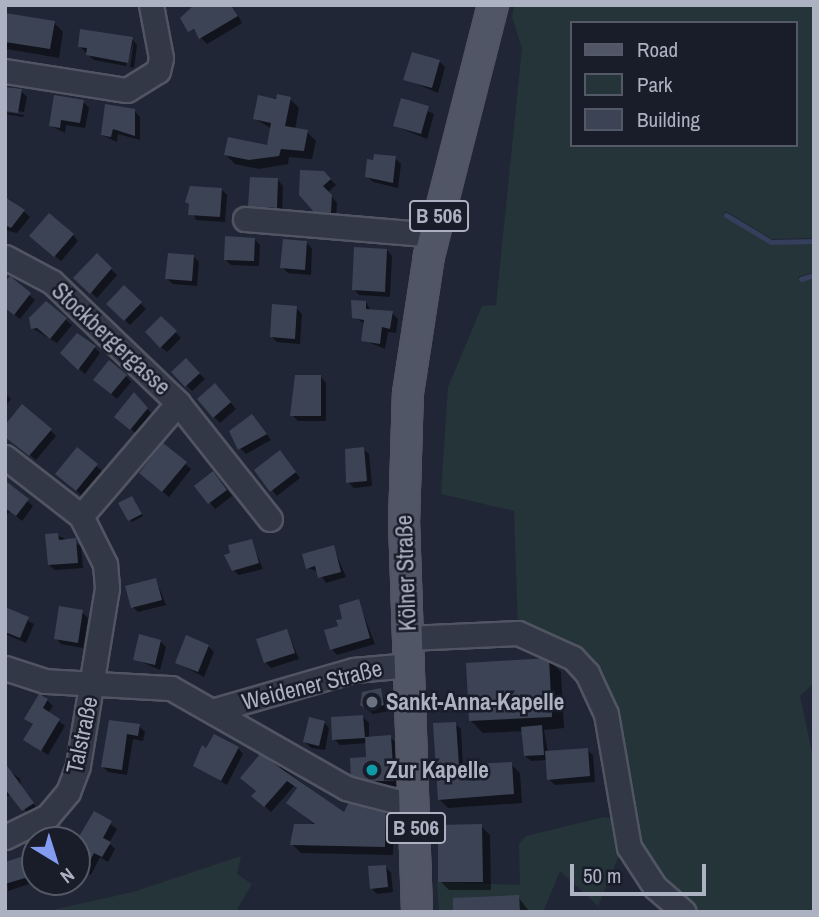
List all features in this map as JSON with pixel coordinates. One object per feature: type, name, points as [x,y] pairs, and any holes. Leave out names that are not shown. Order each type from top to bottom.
[{"type":"main road","name":"Kölner Straße","points":[[417,912],[404,508],[408,393],[434,235],[493,5]]},
{"type":"street","points":[[5,71],[127,90],[136,86],[158,71],[161,58],[151,5]]},
{"type":"street","points":[[245,219],[434,235]]},
{"type":"street","name":"Stockbergergasse","points":[[5,257],[52,282],[178,403],[243,500],[270,519]]},
{"type":"street","name":"Stockbergergasse","points":[[81,516],[178,403]]},
{"type":"street","points":[[5,457],[81,516]]},
{"type":"street","name":"Talstraße","points":[[5,837],[48,816],[68,792],[78,766],[107,588],[105,564],[81,516]]},
{"type":"street","name":"Weidener Straße","points":[[215,710],[354,670],[409,651],[518,633],[573,658],[587,673],[606,714],[629,847],[655,887],[684,912]]},
{"type":"street","name":"Weidener Straße","points":[[5,668],[45,681],[171,688],[215,710],[346,788],[400,802],[415,802]]},
{"type":"green space","points":[[514,5],[814,5],[814,238],[772,239],[726,211],[723,215],[771,245],[814,243],[814,272],[798,277],[800,282],[814,278],[814,683],[800,696],[812,753],[814,912],[698,912],[674,898],[636,846],[604,689],[518,627],[514,511],[441,494],[448,387],[482,306],[496,305],[522,48],[512,17]]},
{"type":"green space","points":[[604,817],[614,819],[622,848],[598,906],[560,871],[543,912],[439,912],[437,882],[520,885],[519,844],[526,836]]},
{"type":"green space","points":[[241,856],[237,874],[252,884],[237,909],[241,912],[43,912],[133,892]]},
{"type":"building","points":[[194,5],[231,5],[238,16],[199,39],[194,29],[188,32],[180,18]]},
{"type":"building","points":[[5,13],[55,21],[50,49],[5,42]]},
{"type":"building","points":[[80,29],[133,37],[128,63],[86,55],[87,48],[78,47]]},
{"type":"building","points":[[412,52],[440,60],[432,88],[403,80]]},
{"type":"building","points":[[5,87],[22,89],[18,113],[5,111]]},
{"type":"building","points":[[277,94],[291,97],[285,126],[308,130],[304,151],[281,149],[279,156],[249,160],[224,155],[228,137],[267,145],[271,123],[253,119],[258,95],[276,99]]},
{"type":"building","points":[[54,95],[84,100],[80,123],[61,120],[60,128],[49,126]]},
{"type":"building","points":[[401,98],[429,106],[421,134],[393,126]]},
{"type":"building","points":[[105,104],[135,109],[135,136],[113,129],[111,137],[101,135]]},
{"type":"building","points":[[374,154],[396,156],[393,183],[365,177],[367,159],[373,160]]},
{"type":"building","points":[[300,170],[324,171],[331,179],[323,186],[332,195],[331,213],[314,212],[299,195]]},
{"type":"building","points":[[250,177],[278,178],[277,208],[248,206]]},
{"type":"building","points":[[190,186],[222,188],[220,217],[188,215],[189,204],[185,202]]},
{"type":"building","points":[[5,197],[25,210],[11,228],[5,225]]},
{"type":"building","points":[[49,213],[74,234],[54,257],[29,236]]},
{"type":"building","points":[[225,236],[255,238],[254,261],[224,260]]},
{"type":"building","points":[[283,239],[307,241],[305,270],[280,268]]},
{"type":"building","points":[[354,247],[387,249],[385,292],[352,290]]},
{"type":"building","points":[[97,253],[112,268],[90,294],[73,278]]},
{"type":"building","points":[[168,253],[194,255],[192,281],[165,279]]},
{"type":"building","points":[[10,276],[31,293],[14,315],[5,308],[5,282]]},
{"type":"building","points":[[124,285],[142,302],[124,321],[106,304]]},
{"type":"building","points":[[351,300],[366,301],[366,309],[393,311],[390,329],[382,327],[380,344],[361,341],[364,320],[352,318]]},
{"type":"building","points":[[46,301],[67,318],[50,339],[37,328],[31,329],[29,318]]},
{"type":"building","points":[[272,304],[297,306],[295,339],[270,337]]},
{"type":"building","points":[[161,316],[177,331],[160,348],[145,332]]},
{"type":"building","points":[[77,333],[96,346],[78,370],[60,353]]},
{"type":"building","points":[[186,358],[200,373],[185,387],[171,372]]},
{"type":"building","points":[[109,360],[127,375],[111,394],[93,380]]},
{"type":"building","points":[[295,375],[321,375],[321,416],[290,416]]},
{"type":"building","points":[[215,383],[231,402],[213,418],[197,399]]},
{"type":"building","points":[[134,392],[148,408],[130,430],[114,417]]},
{"type":"building","points":[[22,404],[52,429],[29,456],[5,437],[5,425]]},
{"type":"building","points":[[252,414],[267,434],[238,450],[229,431]]},
{"type":"building","points":[[163,443],[187,462],[162,492],[139,473]]},
{"type":"building","points":[[77,447],[98,464],[76,491],[55,474]]},
{"type":"building","points":[[364,447],[367,481],[346,483],[345,449]]},
{"type":"building","points":[[280,450],[296,472],[270,492],[254,470]]},
{"type":"building","points":[[213,471],[227,490],[208,504],[194,486]]},
{"type":"building","points":[[7,482],[29,499],[16,516],[5,508]]},
{"type":"building","points":[[132,496],[142,514],[128,521],[118,503]]},
{"type":"building","points":[[58,533],[59,540],[76,538],[78,563],[48,565],[45,534]]},
{"type":"building","points":[[252,539],[259,563],[232,571],[224,555],[230,553],[228,545]]},
{"type":"building","points":[[334,545],[341,572],[318,578],[315,566],[306,569],[302,554]]},
{"type":"building","points":[[156,578],[162,600],[131,608],[125,586]]},
{"type":"building","points":[[359,599],[370,638],[330,650],[324,630],[338,626],[336,620],[342,619],[339,605]]},
{"type":"building","points":[[59,606],[83,610],[78,643],[54,639]]},
{"type":"building","points":[[5,607],[29,617],[20,638],[5,632]]},
{"type":"building","points":[[287,629],[295,653],[264,663],[256,639]]},
{"type":"building","points":[[139,634],[161,640],[155,665],[133,660]]},
{"type":"building","points":[[186,635],[209,645],[198,672],[175,663]]},
{"type":"building","points":[[549,658],[552,717],[469,721],[466,663]]},
{"type":"building","name":"Sankt-Anna-Kapelle","points":[[381,688],[384,705],[366,709],[360,705],[362,692]]},
{"type":"building","points":[[39,694],[48,699],[43,708],[60,719],[41,751],[23,740],[33,724],[24,719]]},
{"type":"building","points":[[363,715],[365,738],[332,740],[331,717]]},
{"type":"building","points":[[309,717],[325,721],[319,746],[303,742]]},
{"type":"building","points":[[109,720],[140,724],[138,736],[127,734],[122,770],[101,767]]},
{"type":"building","points":[[456,722],[459,765],[512,762],[514,794],[438,800],[433,723]]},
{"type":"building","points":[[542,725],[544,755],[524,756],[521,727]]},
{"type":"building","points":[[214,734],[239,747],[221,781],[193,766],[202,745],[206,748]]},
{"type":"building","name":"Zur Kapelle","points":[[391,735],[394,781],[351,781],[350,758],[366,757],[365,737]]},
{"type":"building","points":[[588,748],[590,776],[547,780],[545,751]]},
{"type":"building","points":[[260,754],[344,812],[349,802],[386,805],[385,847],[290,845],[294,824],[315,824],[286,803],[297,788],[287,781],[264,807],[251,796],[256,791],[240,778]]},
{"type":"building","points":[[5,763],[34,803],[22,811],[5,789]]},
{"type":"building","points":[[94,811],[112,821],[103,838],[111,842],[102,857],[94,853],[91,859],[91,826],[85,826]]},
{"type":"building","points":[[482,824],[483,882],[438,882],[438,825]]},
{"type":"building","points":[[21,857],[21,879],[5,884],[5,862]]},
{"type":"building","points":[[386,865],[388,887],[370,889],[368,866]]},
{"type":"building","points":[[519,895],[520,912],[453,912],[453,898]]},
{"type":"waterway","points":[[726,215],[771,242],[814,241]]},
{"type":"waterway","points":[[801,279],[814,275]]},
{"type":"place","name":"Sankt-Anna-Kapelle","points":[[372,702]]},
{"type":"place","name":"Zur Kapelle","points":[[372,770]]}]
